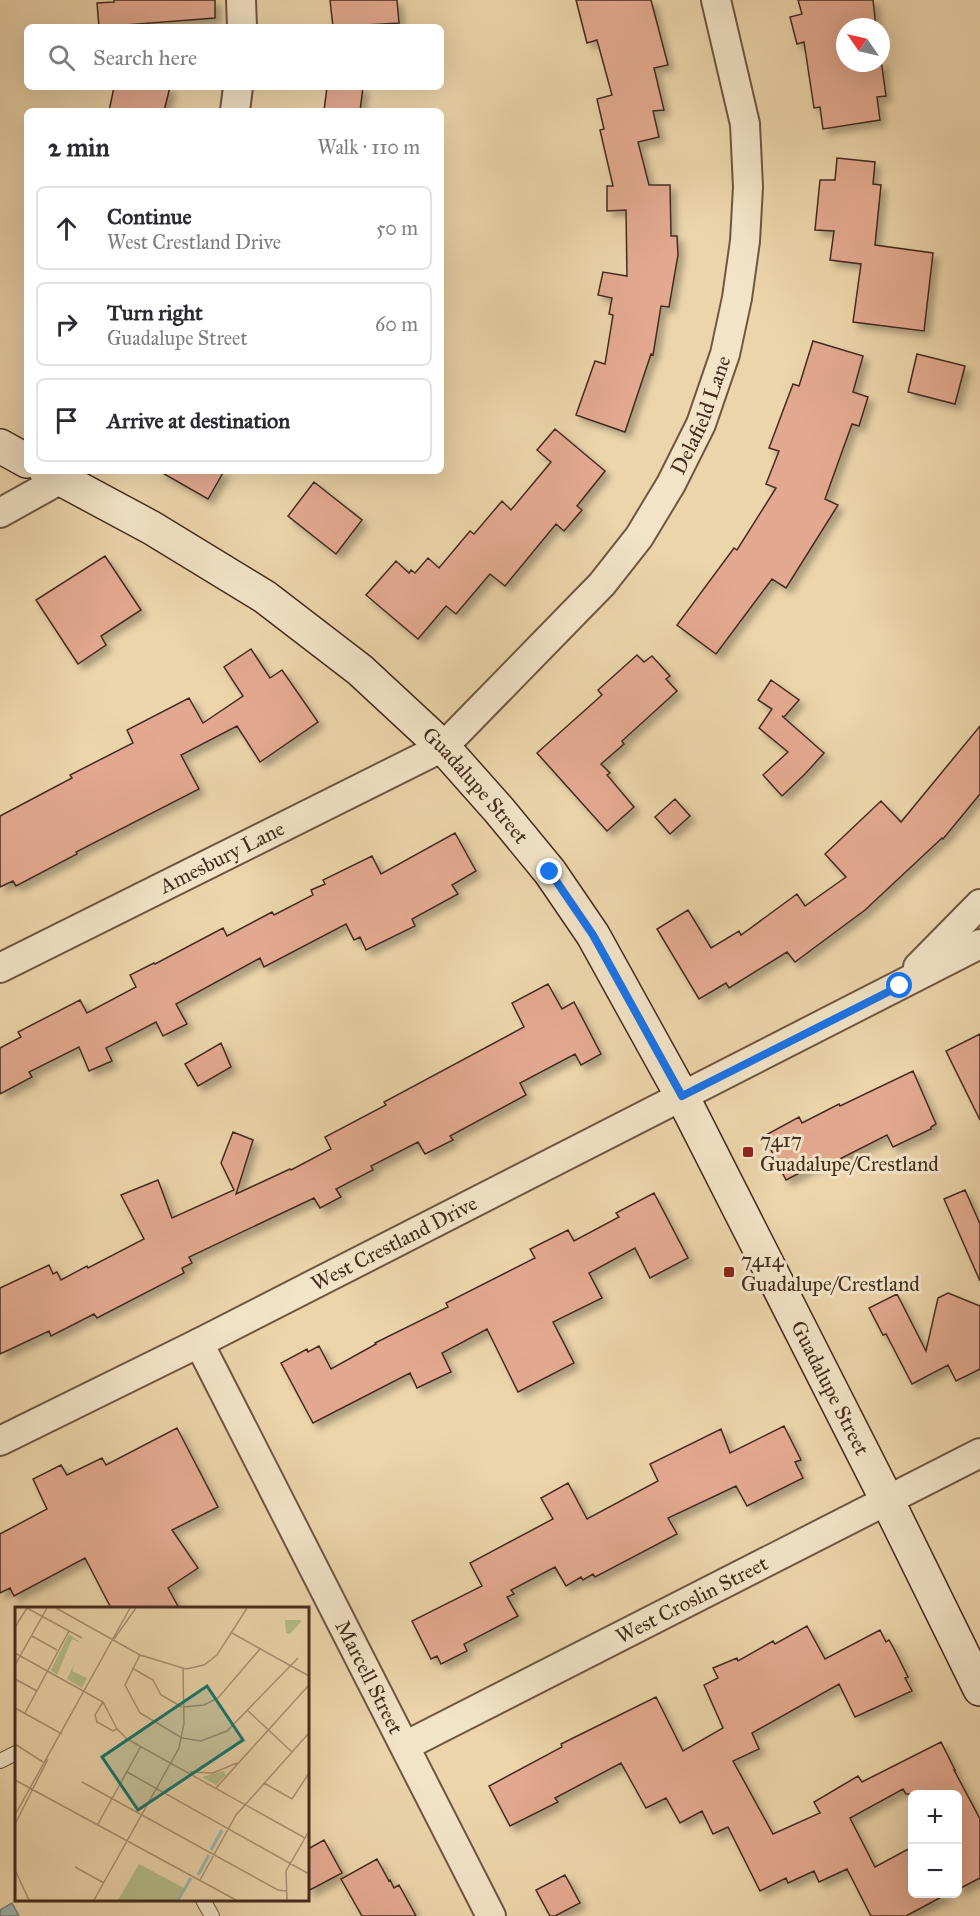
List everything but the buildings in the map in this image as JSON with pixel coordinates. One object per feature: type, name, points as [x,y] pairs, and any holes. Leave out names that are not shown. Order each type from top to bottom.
[{"type":"street","points":[[241,0],[242,24]]},
{"type":"street","name":"Delafield Lane","points":[[443,747],[602,584],[639,537],[671,484],[700,424],[725,354],[737,298],[745,241],[748,187],[745,124],[716,0]]},
{"type":"street","points":[[235,108],[238,90]]},
{"type":"street","points":[[0,446],[24,459]]},
{"type":"street","points":[[0,513],[58,474]]},
{"type":"street","name":"Guadalupe Street","points":[[58,474],[265,597],[360,670],[443,747],[499,810],[556,881],[593,935],[682,1096],[980,1689]]},
{"type":"street","name":"Amesbury Lane","points":[[0,968],[443,747]]},
{"type":"street","points":[[900,986],[980,903]]},
{"type":"street","name":"West Crestland Drive","points":[[0,1441],[199,1343],[980,944]]},
{"type":"street","name":"Marcell Street","points":[[199,1343],[405,1746],[484,1914]]},
{"type":"street","name":"West Croslin Street","points":[[405,1746],[980,1453]]},
{"type":"lane","points":[[0,1761],[15,1754]]},
{"type":"lane","points":[[204,1901],[212,1916]]},
{"type":"water","points":[[12,1903],[19,1916],[0,1916],[0,1910]]},
{"type":"place","name":"7417 Guadalupe/Crestland","points":[[748,1152]]},
{"type":"place","name":"7414 Guadalupe/Crestland","points":[[729,1272]]},
{"type":"route","points":[[550,872],[593,935],[682,1096],[900,986]]}]
